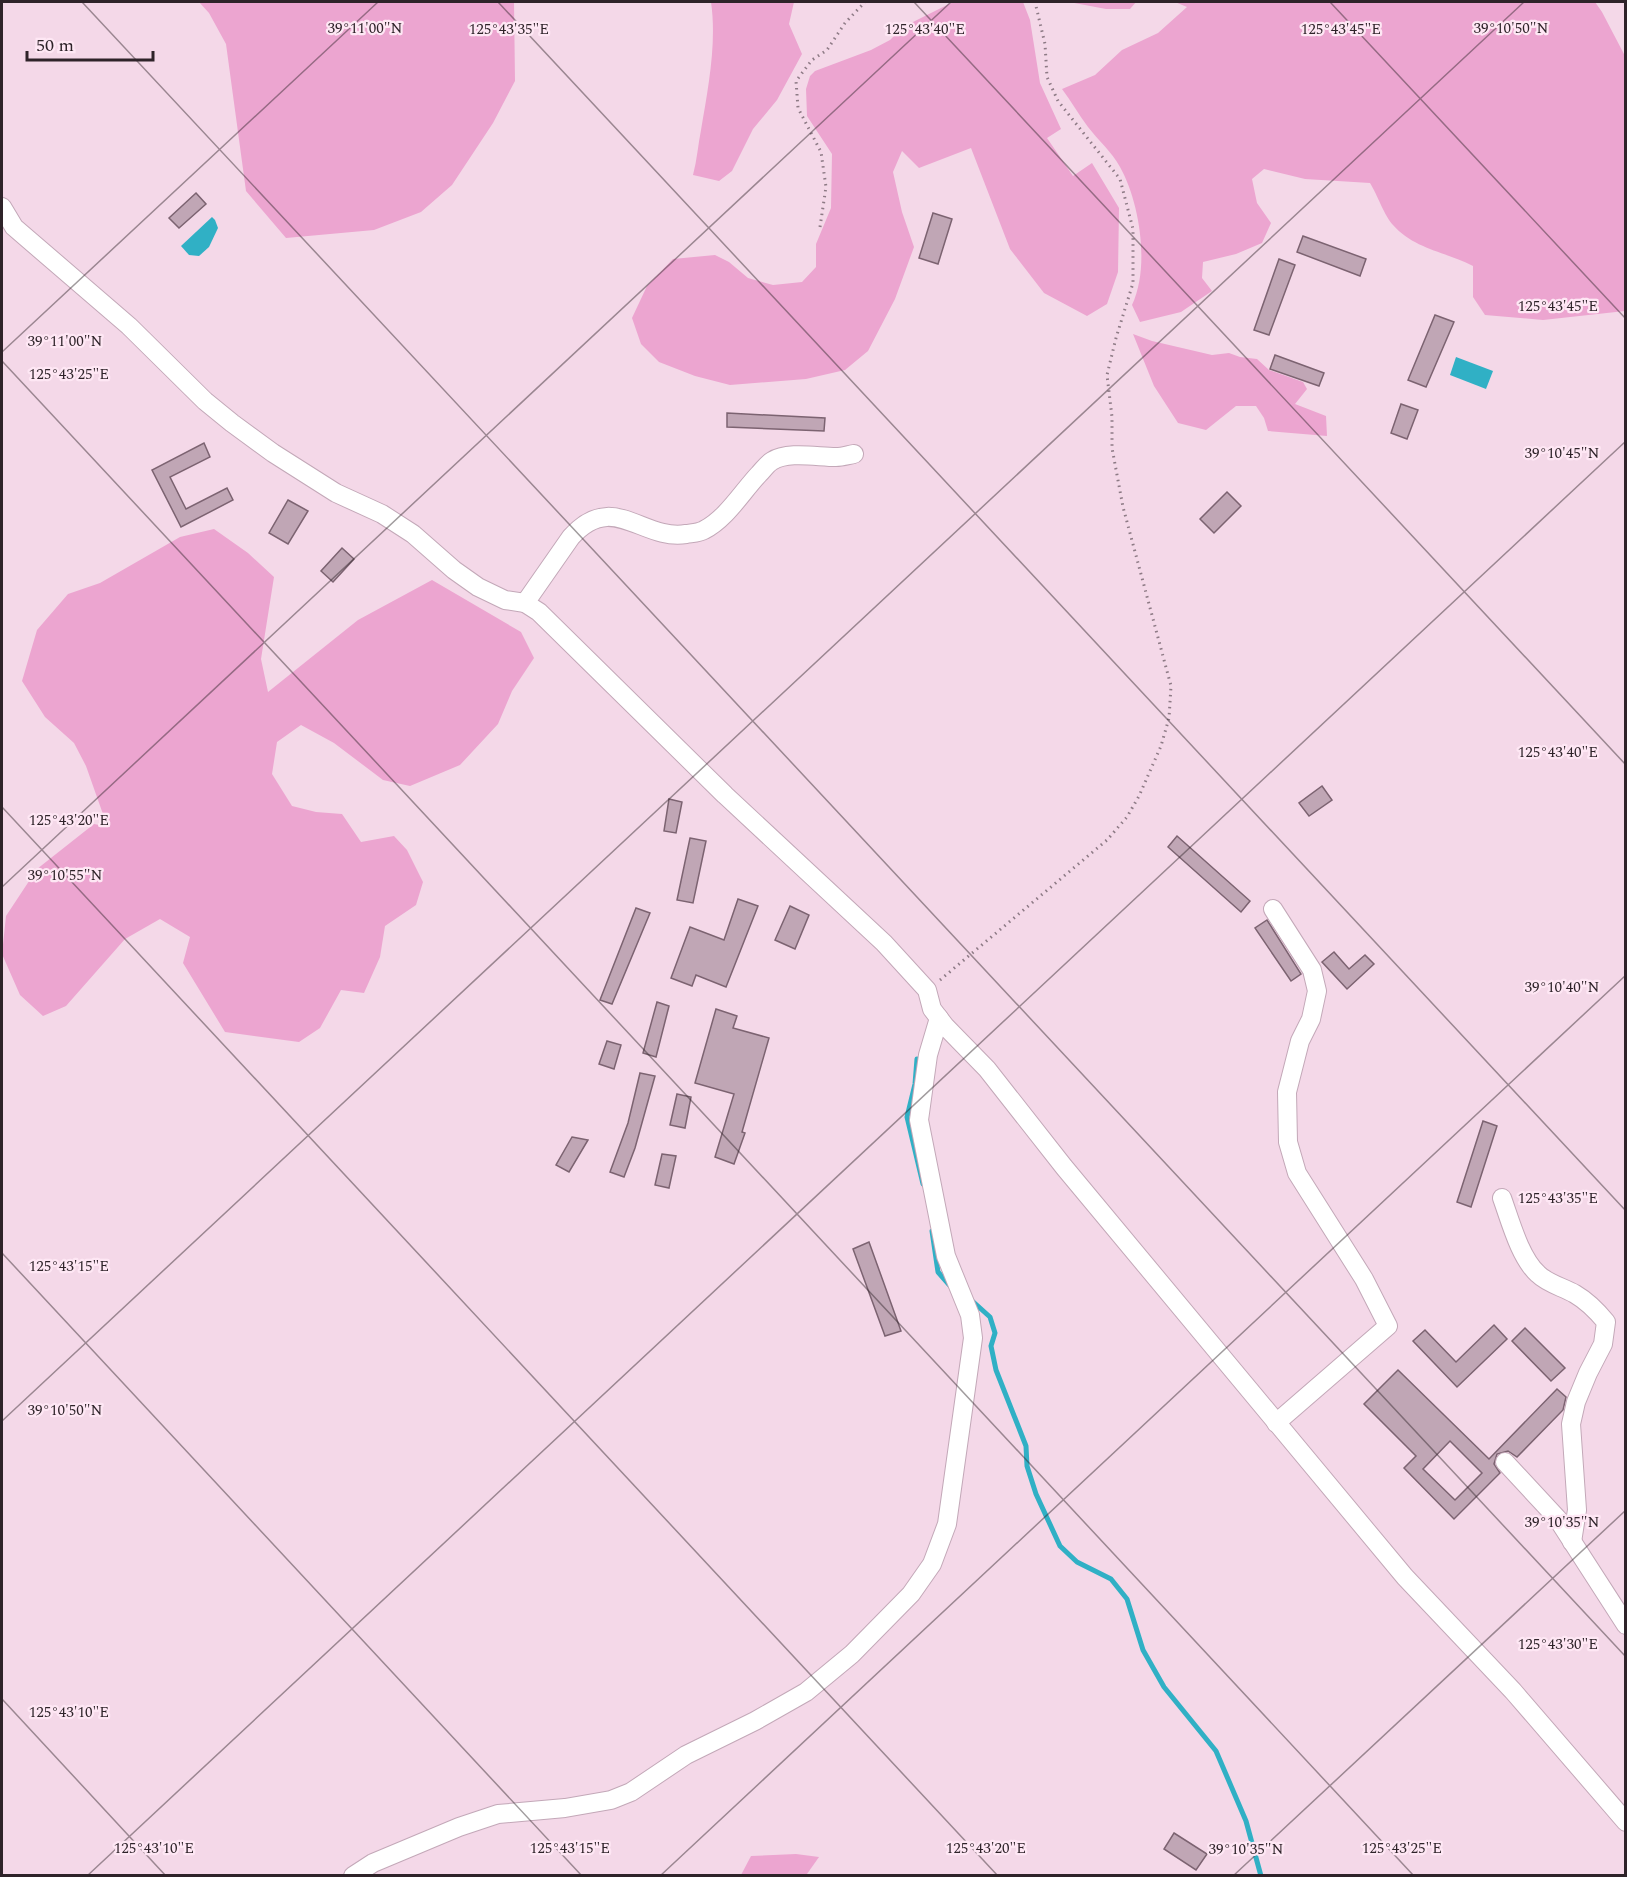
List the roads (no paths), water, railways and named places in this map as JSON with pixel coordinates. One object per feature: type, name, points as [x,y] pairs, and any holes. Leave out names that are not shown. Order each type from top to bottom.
[{"type":"street","points":[[2,207],[14,227],[129,326],[232,423],[336,494],[382,514],[413,534],[454,570],[478,587],[505,600],[525,603],[539,612],[725,795],[884,943],[927,990],[932,1010],[987,1069],[1064,1167],[1405,1577],[1513,1691],[1626,1822]]},
{"type":"street","points":[[525,603],[579,527],[594,519],[605,516],[622,518],[660,531],[681,535],[704,531],[724,515],[772,460],[795,455],[838,457],[854,454]]},
{"type":"street","points":[[1273,909],[1312,970],[1317,991],[1311,1019],[1300,1041],[1287,1092],[1288,1142],[1297,1173],[1364,1279],[1388,1326],[1276,1423]]},
{"type":"street","points":[[352,1875],[373,1863],[459,1827],[498,1814],[565,1808],[611,1800],[631,1792],[686,1755],[755,1721],[806,1692],[852,1654],[911,1594],[932,1564],[947,1524],[973,1338],[970,1315],[946,1256],[919,1120],[928,1055],[939,1018]]},
{"type":"street","points":[[1502,1198],[1519,1242],[1537,1274],[1574,1294],[1596,1310],[1606,1322],[1603,1344],[1576,1402],[1571,1424],[1577,1510],[1572,1542]]},
{"type":"street","points":[[1505,1462],[1557,1518],[1626,1625]]},
{"type":"water","points":[[212,217],[218,228],[209,247],[199,256],[189,255],[181,246]]},
{"type":"water","points":[[1456,357],[1493,371],[1486,389],[1450,375]]},
{"type":"waterway","points":[[917,1059],[915,1084],[907,1117],[923,1184]]},
{"type":"waterway","points":[[932,1231],[938,1272],[952,1288]]},
{"type":"waterway","points":[[970,1299],[990,1317],[995,1333],[991,1346],[996,1370],[1026,1446],[1027,1466],[1036,1494],[1060,1546],[1077,1562],[1111,1579],[1127,1599],[1143,1650],[1164,1687],[1216,1751],[1246,1821],[1261,1876]]}]
